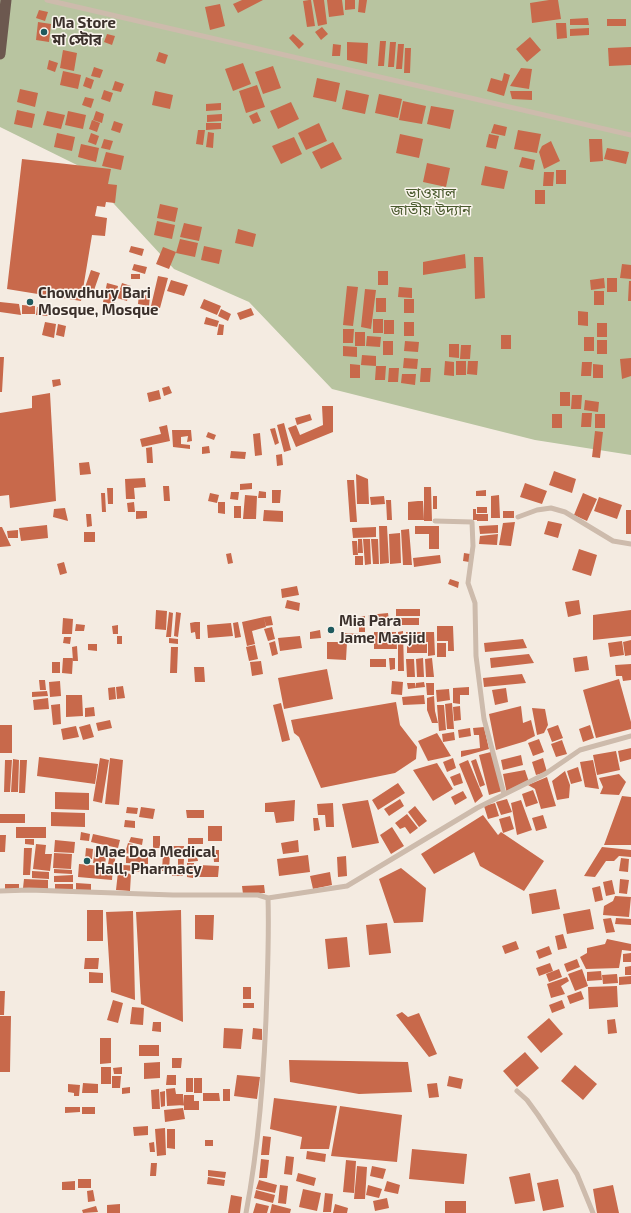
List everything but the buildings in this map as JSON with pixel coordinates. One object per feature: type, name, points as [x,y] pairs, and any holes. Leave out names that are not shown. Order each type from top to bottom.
[{"type":"highway","points":[[0,54],[6,0]]},
{"type":"lane","points":[[47,0],[631,135]]},
{"type":"lane","points":[[518,517],[537,510],[551,508],[565,512],[613,541],[631,544]]},
{"type":"lane","points":[[435,521],[472,522],[473,546],[468,583],[475,604],[476,656],[484,719],[504,794]]},
{"type":"lane","points":[[0,891],[29,890],[173,895],[258,895],[268,898],[348,886],[477,808],[545,774],[580,750],[631,736]]},
{"type":"lane","points":[[246,1213],[259,1121],[265,1055],[269,929],[268,898]]},
{"type":"lane","points":[[517,1091],[527,1100],[538,1115],[577,1174],[593,1213]]},
{"type":"green space","name":"ভাওয়াল জাতীয় উদ্যান","points":[[0,0],[631,0],[631,455],[535,440],[332,389],[249,302],[174,269],[79,166],[0,127]]},
{"type":"place","name":"Ma Store মা স্টোর","points":[[44,32]]},
{"type":"place","name":"Chowdhury Bari Mosque, Mosque","points":[[30,302]]},
{"type":"place","name":"Mia Para Jame Masjid","points":[[331,630]]},
{"type":"place","name":"Mae Doa Medical Hall, Pharmacy","points":[[87,861]]}]
